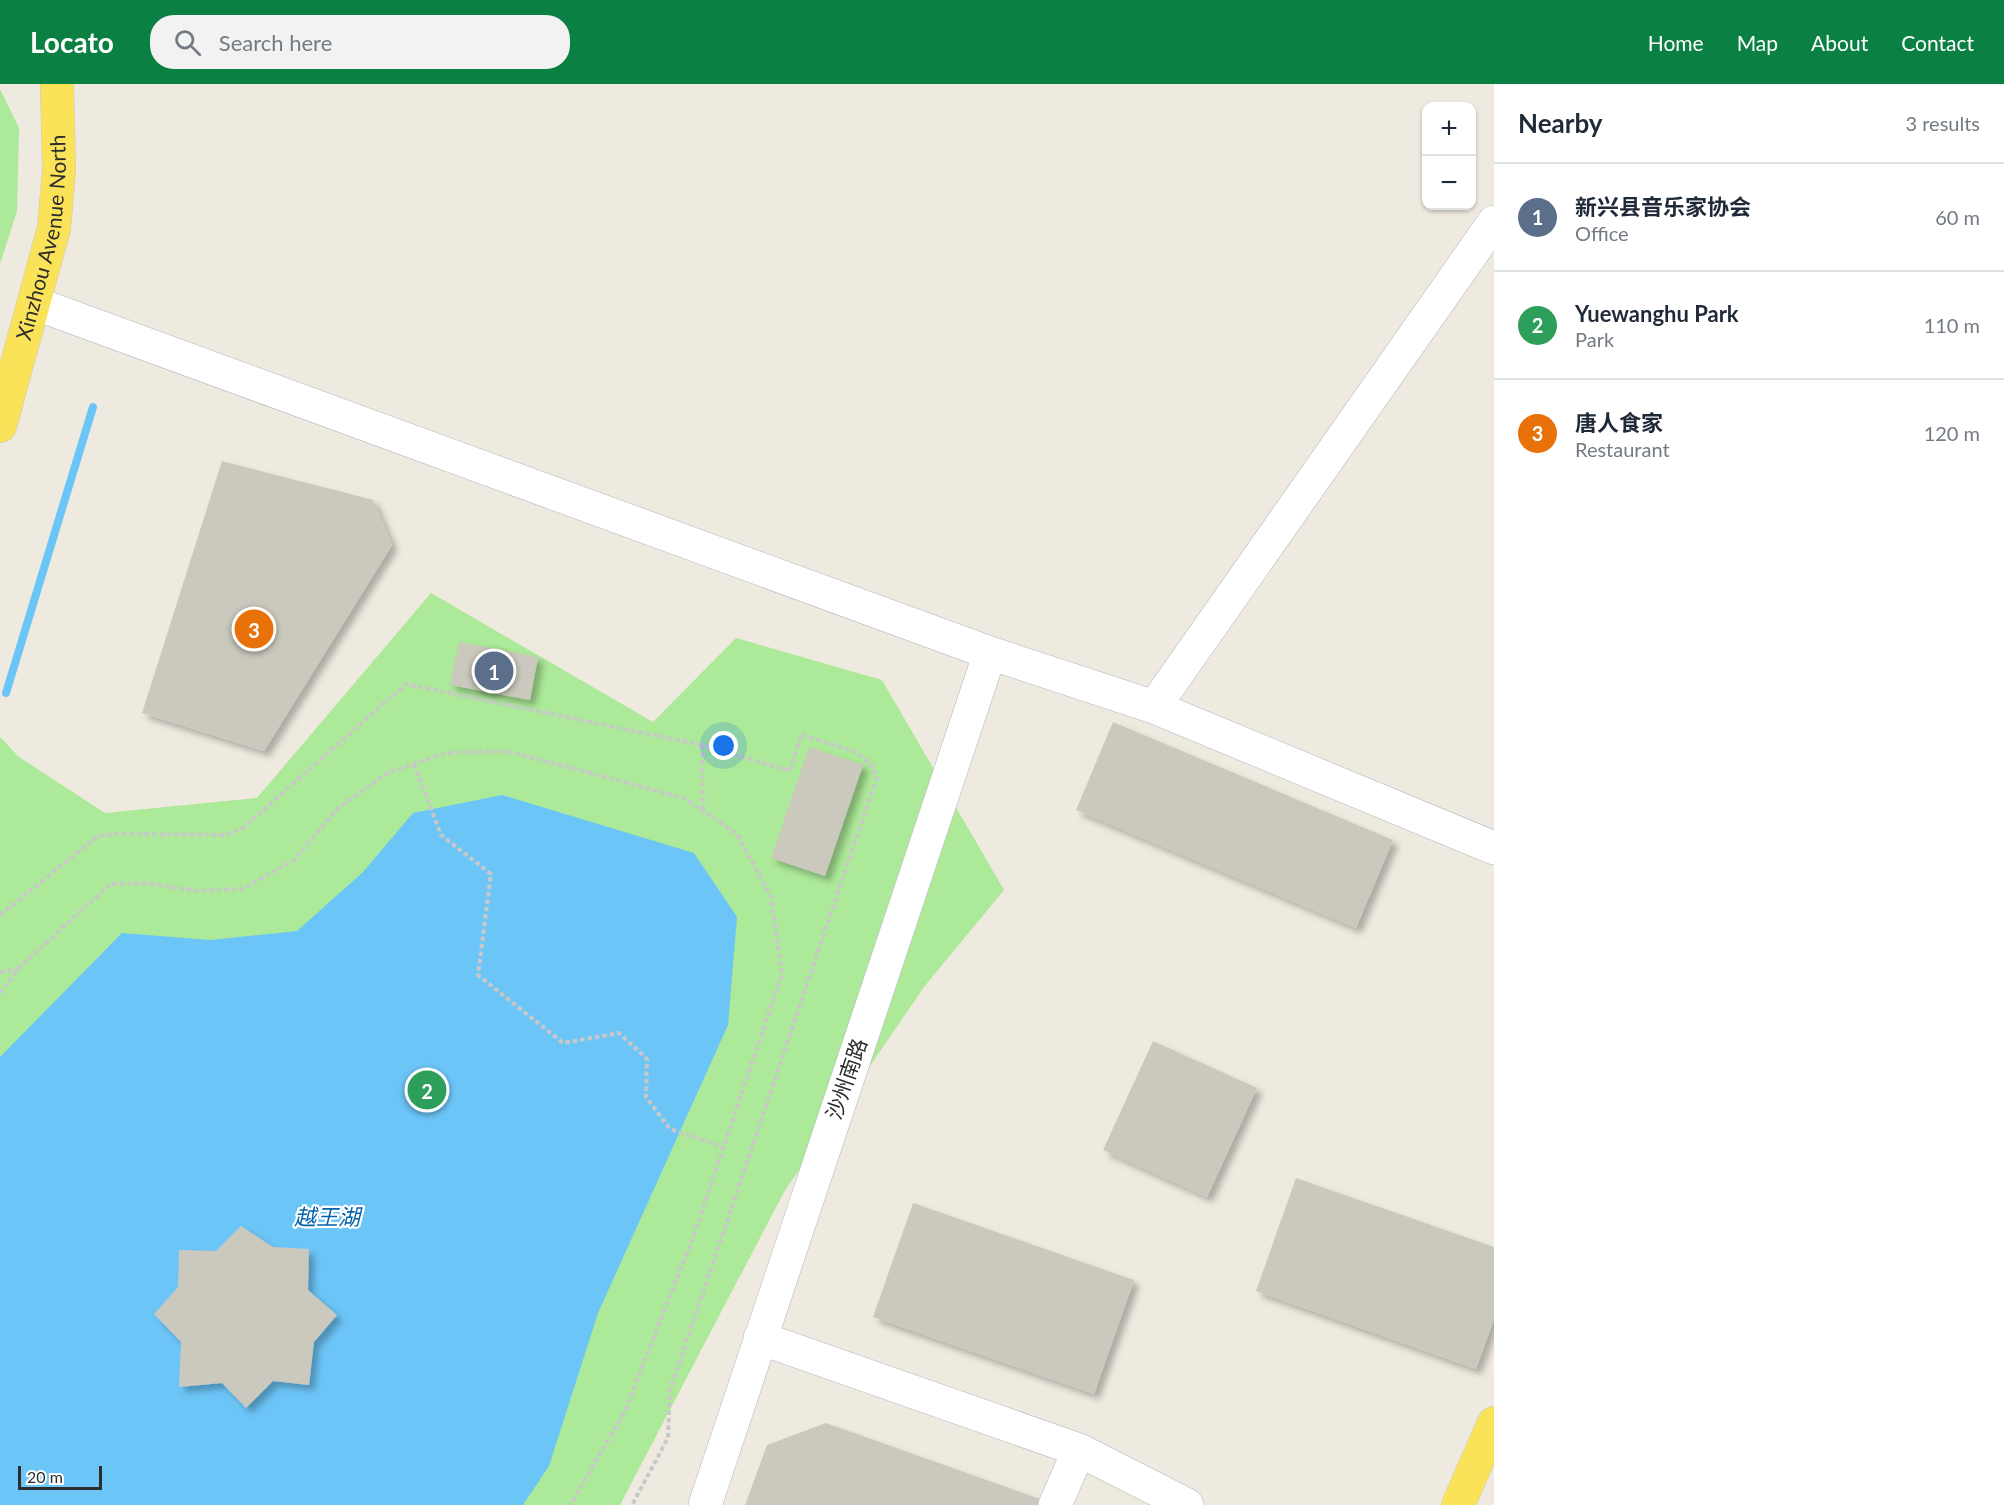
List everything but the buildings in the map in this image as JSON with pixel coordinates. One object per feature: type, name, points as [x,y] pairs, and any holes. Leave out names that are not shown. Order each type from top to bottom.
[{"type":"main road","name":"Xinzhou Avenue North","points":[[0,426],[54,228],[59,170],[57,84]]},
{"type":"main road","points":[[1458,1505],[1494,1423]]},
{"type":"street","points":[[1154,707],[1494,222]]},
{"type":"street","points":[[34,303],[990,653],[1154,707],[1494,848]]},
{"type":"street","name":"沙州南路","points":[[705,1505],[990,653]]},
{"type":"street","points":[[760,1338],[1079,1450],[1187,1505]]},
{"type":"street","points":[[1055,1505],[1079,1450]]},
{"type":"path","points":[[0,915],[98,836],[115,834],[226,836],[243,828],[406,684],[702,745],[790,771],[801,735],[854,751],[870,763],[877,777],[670,1390],[668,1438],[632,1505]]},
{"type":"path","points":[[702,745],[703,811]]},
{"type":"path","points":[[0,993],[18,969],[110,884],[146,883],[197,891],[242,889],[293,861],[338,808],[389,772],[447,753],[507,751],[684,798],[737,834],[771,897],[782,974],[694,1235],[624,1413],[570,1505]]},
{"type":"path","points":[[414,764],[441,835],[491,874],[478,975],[563,1043],[619,1033],[647,1059],[646,1097],[670,1129],[724,1147]]},
{"type":"path","points":[[0,972],[18,969]]},
{"type":"green space","points":[[0,89],[19,128],[17,211],[0,264]]},
{"type":"green space","name":"越王湖","points":[[431,593],[653,722],[736,638],[882,680],[1004,890],[924,987],[784,1192],[620,1505],[0,1505],[0,737],[19,757],[105,813],[257,798]]},
{"type":"water","name":"越王湖","points":[[502,795],[694,853],[737,917],[728,1025],[598,1313],[549,1466],[523,1505],[0,1505],[0,1057],[122,933],[210,940],[297,931],[363,872],[413,813]]},
{"type":"waterway","points":[[6,693],[93,407]]},
{"type":"place","name":"唐人食家","points":[[254,629]]},
{"type":"place","name":"新兴县音乐家协会","points":[[494,671]]},
{"type":"place","name":"Yuewanghu Park","points":[[427,1090]]}]
